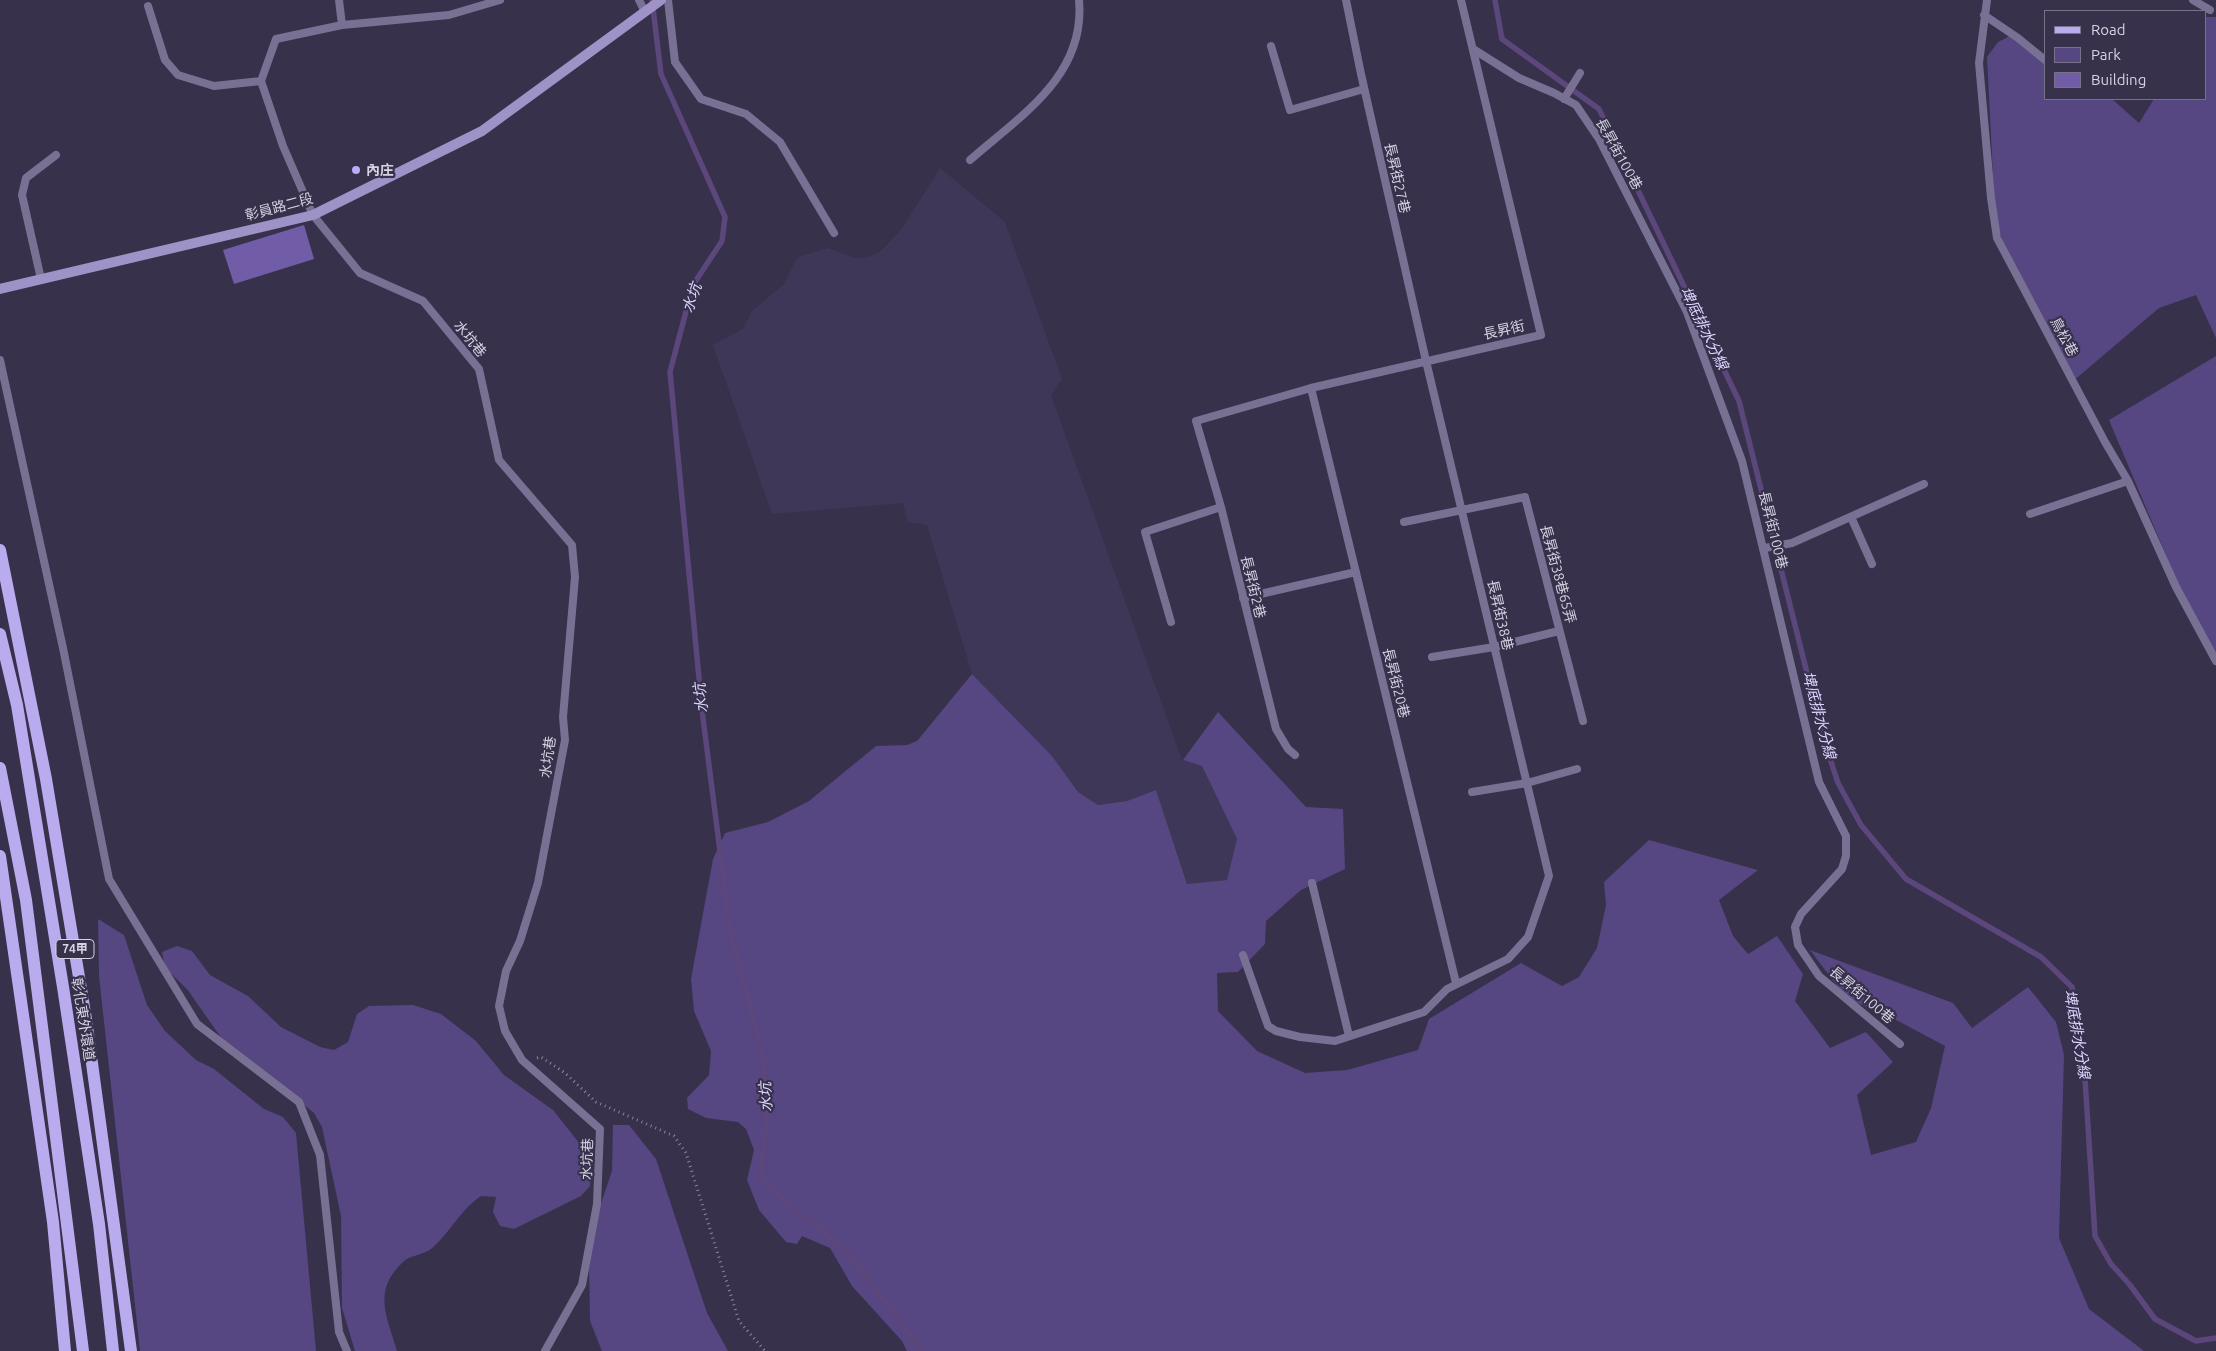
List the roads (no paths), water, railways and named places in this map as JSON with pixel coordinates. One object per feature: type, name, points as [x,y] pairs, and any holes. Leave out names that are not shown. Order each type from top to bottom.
[{"type":"main road","name":"彰員路二段","points":[[0,289],[313,215],[482,131],[661,0]]},
{"type":"main road","name":"74甲","points":[[0,550],[46,779],[86,1019],[131,1351]]},
{"type":"main road","name":"彰化東外環道","points":[[0,634],[17,705],[63,987],[99,1224],[113,1351]]},
{"type":"main road","points":[[0,768],[26,900],[83,1351]]},
{"type":"main road","points":[[0,856],[53,1222],[65,1351]]},
{"type":"lane","points":[[340,0],[342,25]]},
{"type":"lane","points":[[148,6],[165,60],[178,75],[214,86],[261,81],[276,40],[342,25],[449,14],[500,0]]},
{"type":"lane","points":[[639,0],[645,12]]},
{"type":"lane","points":[[668,0],[674,62],[701,100],[746,114],[780,142],[834,233]]},
{"type":"lane","points":[[970,160],[1056,83],[1072,53],[1080,15],[1079,0]]},
{"type":"lane","name":"長昇街27巷","points":[[1346,0],[1364,89],[1426,360]]},
{"type":"lane","name":"長昇街","points":[[1196,421],[1312,388],[1426,360],[1541,335],[1460,0]]},
{"type":"lane","name":"鳥松巷","points":[[1987,0],[1979,63],[1991,198],[1997,238],[2105,442],[2128,481],[2176,587],[2216,661]]},
{"type":"lane","points":[[2193,0],[2210,10]]},
{"type":"lane","points":[[1984,15],[2018,38],[2044,59]]},
{"type":"lane","points":[[1271,46],[1290,110],[1364,89]]},
{"type":"lane","name":"長昇街100巷","points":[[1473,49],[1519,78],[1576,105],[1599,139],[1687,312],[1742,461],[1765,548],[1819,782],[1846,836],[1846,856],[1842,869],[1801,914],[1795,927],[1798,945],[1819,976],[1900,1044]]},
{"type":"lane","points":[[1564,99],[1580,73]]},
{"type":"lane","name":"水坑巷","points":[[261,81],[283,146],[313,215],[360,273],[423,301],[479,369],[499,460],[572,545],[575,577],[563,716],[565,740],[538,883],[520,941],[506,971],[499,1006],[505,1031],[522,1060],[600,1130],[597,1204],[582,1285],[545,1351]]},
{"type":"lane","points":[[41,279],[22,195],[26,178],[56,155]]},
{"type":"lane","points":[[0,360],[63,648],[109,879],[197,1024],[299,1102],[320,1156],[339,1332],[347,1351]]},
{"type":"lane","name":"長昇街38巷","points":[[1426,360],[1549,876],[1528,937],[1508,959],[1456,984]]},
{"type":"lane","name":"長昇街20巷","points":[[1312,388],[1456,984]]},
{"type":"lane","name":"長昇街2巷","points":[[1196,421],[1221,507],[1276,729],[1288,749],[1295,755]]},
{"type":"lane","points":[[2030,514],[2128,481]]},
{"type":"lane","points":[[1765,548],[1792,543],[1924,484]]},
{"type":"lane","name":"長昇街38巷65弄","points":[[1462,511],[1525,497],[1583,721]]},
{"type":"lane","points":[[1170,622],[1145,532],[1221,507]]},
{"type":"lane","points":[[1404,522],[1462,511]]},
{"type":"lane","points":[[1851,516],[1872,564]]},
{"type":"lane","points":[[1243,598],[1356,572]]},
{"type":"lane","points":[[1432,657],[1494,647],[1559,631]]},
{"type":"lane","points":[[1472,792],[1527,783],[1577,769]]},
{"type":"lane","points":[[1312,883],[1349,1036]]},
{"type":"lane","points":[[1243,955],[1268,1026],[1276,1031],[1300,1037],[1335,1041],[1424,1012],[1447,989],[1456,984]]},
{"type":"waterway","name":"水坑","points":[[652,0],[661,74],[725,217],[722,241],[693,285],[670,372],[702,710],[730,930],[762,1053],[768,1106],[760,1179],[848,1253],[922,1351]]},
{"type":"waterway","name":"埤底排水分線","points":[[1495,0],[1502,39],[1599,109],[1739,401],[1823,737],[1838,783],[1861,825],[1906,879],[2041,957],[2072,987],[2084,1063],[2095,1236],[2111,1264],[2130,1285],[2155,1319],[2196,1341],[2216,1338]]},
{"type":"place","name":"內庄","points":[[356,170]]}]
